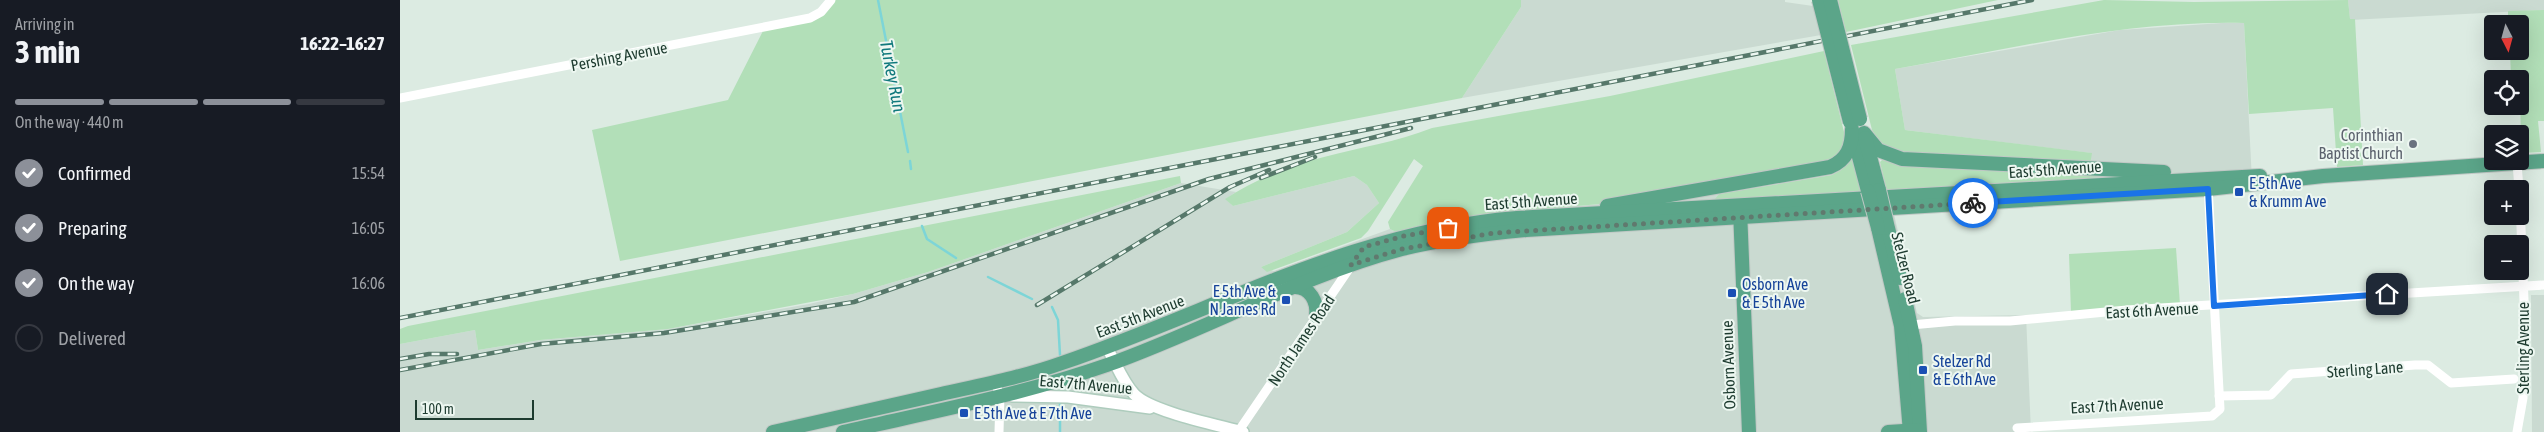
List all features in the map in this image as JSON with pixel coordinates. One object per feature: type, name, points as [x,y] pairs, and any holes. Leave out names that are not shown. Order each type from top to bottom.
[{"type":"main road","name":"Stelzer Road","points":[[1819,0],[1857,126],[1883,228],[1911,325],[1916,358],[1915,431]]},
{"type":"main road","name":"Stelzer Road","points":[[1830,0],[1857,126]]},
{"type":"main road","points":[[1857,126],[1878,150],[1902,160],[2161,172],[2207,184]]},
{"type":"main road","points":[[1517,218],[1615,205],[1830,167],[1849,151],[1857,126]]},
{"type":"main road","name":"East 5th Avenue","points":[[2529,162],[2544,161]]},
{"type":"main road","name":"East 5th Avenue","points":[[843,432],[1000,396],[1115,362],[1351,265],[1402,249],[1494,233],[1740,212],[2484,165]]},
{"type":"main road","name":"East 5th Avenue","points":[[774,432],[995,382],[1060,364],[1173,323],[1274,279],[1364,247],[1404,236],[1517,218],[1740,212]]},
{"type":"main road","name":"Osborn Avenue","points":[[1740,212],[1749,432]]},
{"type":"main road","name":"Stelzer Road","points":[[1883,228],[1901,326],[1915,431]]},
{"type":"main road","points":[[1294,287],[1304,288],[1311,296],[1316,303],[1316,316]]},
{"type":"main road","points":[[1888,432],[1915,431]]},
{"type":"street","name":"Pershing Avenue","points":[[400,98],[810,18],[821,12],[831,0]]},
{"type":"street","points":[[2207,184],[2219,396]]},
{"type":"street","name":"Sterling Avenue","points":[[2517,432],[2524,398],[2521,225]]},
{"type":"street","name":"North James Road","points":[[1240,432],[1364,247]]},
{"type":"street","name":"East 6th Avenue","points":[[1911,325],[1956,321],[2010,321],[2128,310],[2544,285]]},
{"type":"street","name":"East 7th Avenue","points":[[1106,348],[1136,396],[1168,411]]},
{"type":"street","name":"Sterling Lane","points":[[2219,396],[2271,395],[2291,374],[2415,365],[2428,365],[2451,383],[2514,379]]},
{"type":"street","points":[[995,382],[1000,396],[999,432]]},
{"type":"street","name":"East 7th Avenue","points":[[1000,396],[1094,400],[1168,411],[1240,432]]},
{"type":"street","name":"East 7th Avenue","points":[[2017,428],[2212,416],[2220,409],[2219,396]]},
{"type":"shaded area","points":[[1521,0],[1785,0],[1785,2],[1813,6],[1821,35],[1462,98],[1521,7]]},
{"type":"shaded area","points":[[2348,0],[2544,0],[2544,10],[2350,20]]},
{"type":"shaded area","points":[[2244,23],[2252,181],[2089,174],[2091,153],[1905,130],[1895,69],[2120,30]]},
{"type":"shaded area","points":[[1354,176],[1367,185],[1379,203],[1347,232],[1261,267],[1274,271],[1390,229],[1398,233],[1500,213],[1611,203],[1715,185],[1719,194],[1716,199],[1718,202],[1861,192],[1894,214],[1917,313],[1923,317],[2026,315],[2031,432],[400,432],[400,344],[475,330],[478,350],[540,340],[668,329],[809,304],[853,294],[928,272],[1181,183],[1236,192],[1226,199],[1233,206]]},
{"type":"shaded area","points":[[2531,295],[2544,295],[2544,432],[2532,432]]},
{"type":"green space","points":[[831,0],[1521,0],[1521,7],[1462,98],[620,261],[592,130],[728,100],[765,27],[810,18]]},
{"type":"green space","points":[[1838,0],[1998,0],[1846,32]]},
{"type":"green space","points":[[2104,0],[2194,2],[2348,0],[2350,19],[2355,19],[2363,165],[2337,167],[2333,108],[2249,114],[2244,23],[2200,23],[2112,31],[2069,37],[1895,69],[1905,130],[2092,153],[2090,165],[1893,152],[1880,143],[1872,130],[1851,45]]},
{"type":"green space","points":[[2544,10],[2544,121],[2538,121],[2541,152],[2529,153],[2529,125],[2521,125],[2520,115],[2529,115],[2529,70],[2511,70],[2510,60],[2529,60],[2529,15],[2508,15],[2508,11]]},
{"type":"green space","points":[[1824,51],[1845,136],[1840,152],[1827,162],[1611,203],[1500,213],[1398,233],[1390,229],[1388,222],[1423,166],[1414,159],[1368,231],[1361,238],[1267,272],[1261,267],[1347,232],[1379,203],[1367,185],[1354,176],[1233,206],[1225,199],[1260,179],[1299,164],[1392,141],[1432,128],[1610,96]]},
{"type":"green space","points":[[1850,160],[1853,160],[1861,192],[1718,202],[1715,199],[1719,194],[1832,175],[1841,170]]},
{"type":"green space","points":[[1882,160],[1914,167],[2119,176],[1887,192],[1880,162]]},
{"type":"green space","points":[[1180,176],[1181,183],[928,272],[853,294],[668,329],[540,340],[478,350],[475,330],[400,344],[400,329],[408,326]]},
{"type":"green space","points":[[2176,248],[2180,305],[2071,313],[2069,254]]},
{"type":"waterway","name":"Turkey Run","points":[[878,0],[908,152]]},
{"type":"waterway","name":"Turkey Run","points":[[910,161],[911,169]]},
{"type":"waterway","name":"Turkey Run","points":[[922,226],[927,239],[956,258]]},
{"type":"waterway","name":"Turkey Run","points":[[988,277],[1032,299]]},
{"type":"waterway","name":"Turkey Run","points":[[1052,307],[1058,320],[1060,355]]},
{"type":"waterway","name":"Turkey Run","points":[[1060,404],[1060,432]]},
{"type":"railway","points":[[400,318],[2032,0]]},
{"type":"railway","points":[[400,370],[541,344],[664,333],[854,302],[1209,179],[1411,128]]},
{"type":"railway","points":[[1261,178],[1315,157]]},
{"type":"railway","points":[[1037,305],[1230,187],[1269,170]]},
{"type":"railway","points":[[400,359],[429,354],[457,354]]},
{"type":"way so far","points":[[1448,228],[1404,236],[1364,247],[1351,265],[1402,249],[1462,237],[1494,233],[1973,203]]},
{"type":"place","name":"Corinthian Baptist Church","points":[[2413,144]]},
{"type":"place","name":"E 5th Ave & Krumm Ave","points":[[2239,192]]},
{"type":"place","name":"Osborn Ave & E 5th Ave","points":[[1732,293]]},
{"type":"place","name":"E 5th Ave & N James Rd","points":[[1286,300]]},
{"type":"place","name":"Stelzer Rd & E 6th Ave","points":[[1923,370]]},
{"type":"place","name":"E 5th Ave & E 7th Ave","points":[[964,413]]},
{"type":"route","points":[[1973,203],[2208,189],[2214,306],[2387,294]]}]
